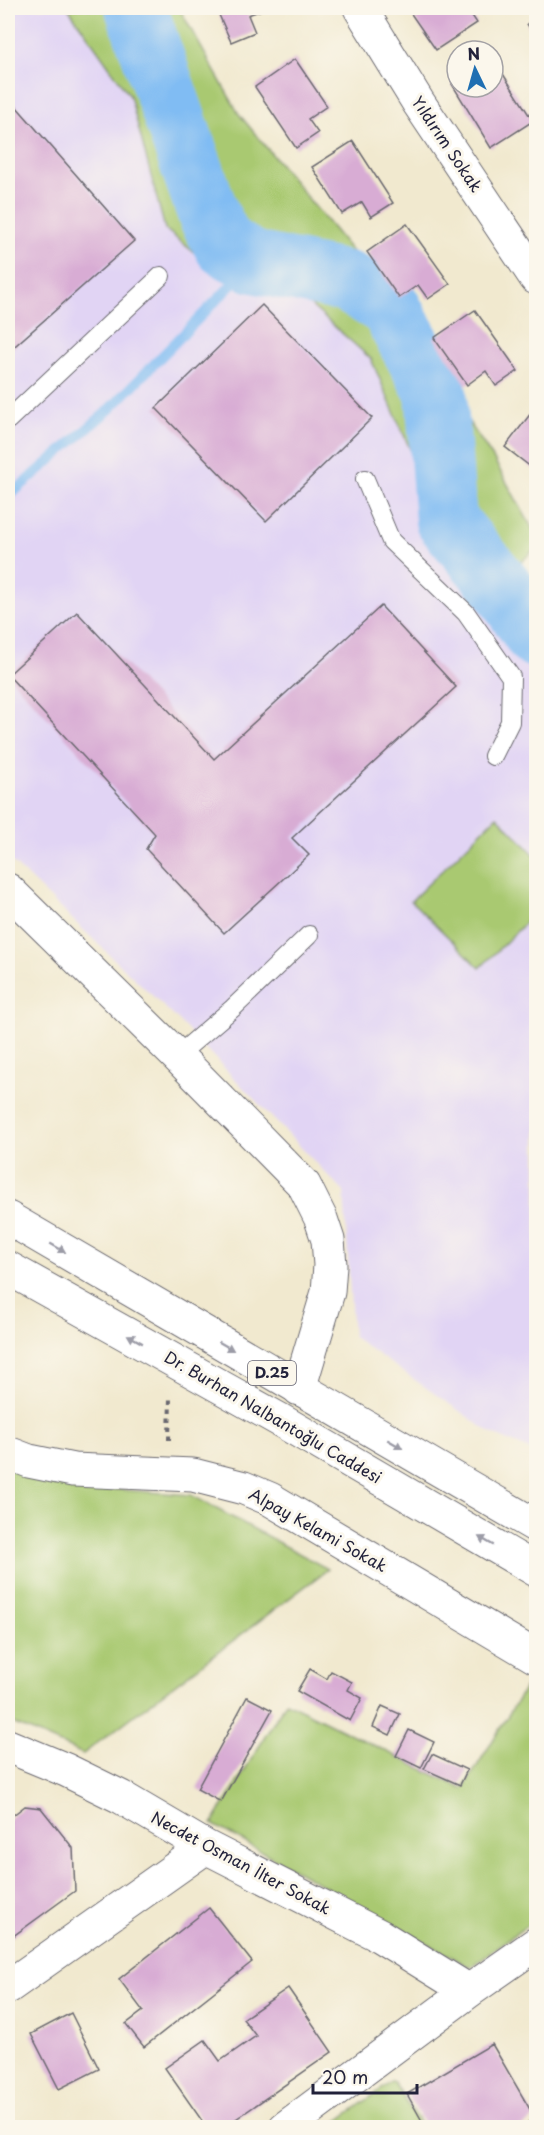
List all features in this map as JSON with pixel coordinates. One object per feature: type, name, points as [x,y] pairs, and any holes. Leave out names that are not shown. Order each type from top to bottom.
[{"type":"street","name":"Yıldırım Sokak","points":[[360,8],[418,102],[537,278]]},
{"type":"street","points":[[8,890],[177,1056],[303,1185],[321,1219],[328,1240],[330,1265],[328,1292],[299,1389]]},
{"type":"street","name":"D.25","points":[[8,1218],[537,1526]]},
{"type":"street","name":"Dr. Burhan Nalbantoğlu Caddesi","points":[[10,1276],[183,1366],[280,1420],[537,1570]]},
{"type":"street","name":"Alpay Kelami Sokak","points":[[8,1453],[29,1461],[73,1470],[193,1475],[244,1488],[270,1499],[537,1657]]},
{"type":"street","name":"Necdet Osman İlter Sokak","points":[[8,1746],[66,1770],[121,1797],[206,1847],[380,1935],[469,1991]]},
{"type":"street","points":[[8,1987],[206,1847]]},
{"type":"street","points":[[285,2127],[469,1991],[537,1944]]},
{"type":"lane","points":[[8,420],[161,276]]},
{"type":"lane","points":[[365,479],[391,541],[466,613],[511,677],[510,722],[493,756]]},
{"type":"lane","points":[[177,1056],[233,1008],[309,935]]},
{"type":"path","points":[[170,1474],[169,1401],[183,1366]]},
{"type":"shaded area","points":[[14,8],[68,8],[130,96],[165,229],[210,265],[291,288],[371,359],[413,456],[425,541],[532,659],[536,671],[536,1453],[491,1433],[353,1337],[344,1192],[177,1019],[8,858],[8,13]]},
{"type":"green space","points":[[68,8],[179,8],[239,114],[366,269],[493,458],[536,535],[536,548],[515,568],[536,589],[536,671],[532,659],[425,541],[413,456],[371,359],[291,288],[210,265],[165,229],[130,96]]},
{"type":"green space","points":[[497,816],[536,856],[536,912],[480,968],[411,901]]},
{"type":"green space","points":[[8,1466],[96,1488],[191,1495],[328,1569],[83,1754],[8,1721]]},
{"type":"green space","points":[[531,1678],[536,1682],[536,1919],[470,1967],[212,1824],[286,1702],[463,1789]]},
{"type":"green space","points":[[393,2081],[422,2127],[329,2127]]},
{"type":"building","points":[[216,8],[267,8],[248,15],[255,32],[231,42]]},
{"type":"building","points":[[407,8],[467,8],[477,23],[453,39],[445,39],[445,44],[436,50]]},
{"type":"building","points":[[536,17],[536,37],[527,24]]},
{"type":"building","points":[[295,59],[327,106],[308,119],[318,133],[296,148],[255,87]]},
{"type":"building","points":[[505,77],[533,121],[491,148],[461,99],[505,99]]},
{"type":"building","points":[[8,97],[134,241],[8,352]]},
{"type":"building","points":[[353,141],[393,203],[371,217],[362,202],[342,214],[312,167]]},
{"type":"building","points":[[407,224],[450,284],[428,299],[418,285],[399,298],[367,252]]},
{"type":"building","points":[[262,305],[372,418],[266,521],[156,408]]},
{"type":"building","points":[[475,310],[518,371],[496,386],[486,371],[467,385],[434,338]]},
{"type":"building","points":[[536,409],[536,471],[505,447]]},
{"type":"building","points":[[381,606],[456,687],[292,838],[309,855],[224,933],[146,849],[155,834],[8,675],[77,612],[214,759]]},
{"type":"building","points":[[310,1669],[327,1679],[331,1671],[352,1682],[348,1690],[362,1698],[350,1721],[297,1691]]},
{"type":"building","points":[[247,1697],[272,1710],[221,1802],[197,1789]]},
{"type":"building","points":[[382,1706],[400,1714],[390,1735],[373,1727]]},
{"type":"building","points":[[409,1730],[434,1742],[421,1768],[396,1756]]},
{"type":"building","points":[[432,1754],[467,1770],[460,1785],[424,1769]]},
{"type":"building","points":[[25,1806],[41,1808],[73,1848],[75,1891],[9,1939],[8,1819]]},
{"type":"building","points":[[209,1908],[252,1962],[144,2047],[126,2024],[143,2011],[119,1979]]},
{"type":"building","points":[[288,1988],[332,2052],[223,2128],[207,2128],[165,2068],[205,2040],[220,2061],[256,2036],[243,2019]]},
{"type":"building","points":[[71,2013],[99,2069],[59,2089],[31,2034]]},
{"type":"building","points":[[492,2044],[535,2118],[519,2128],[426,2128],[407,2094]]},
{"type":"waterway","points":[[136,8],[209,216],[225,246],[254,262],[348,282],[390,307],[436,392],[446,520],[505,591],[536,637]]},
{"type":"waterway","points":[[8,497],[110,409],[254,262]]}]
